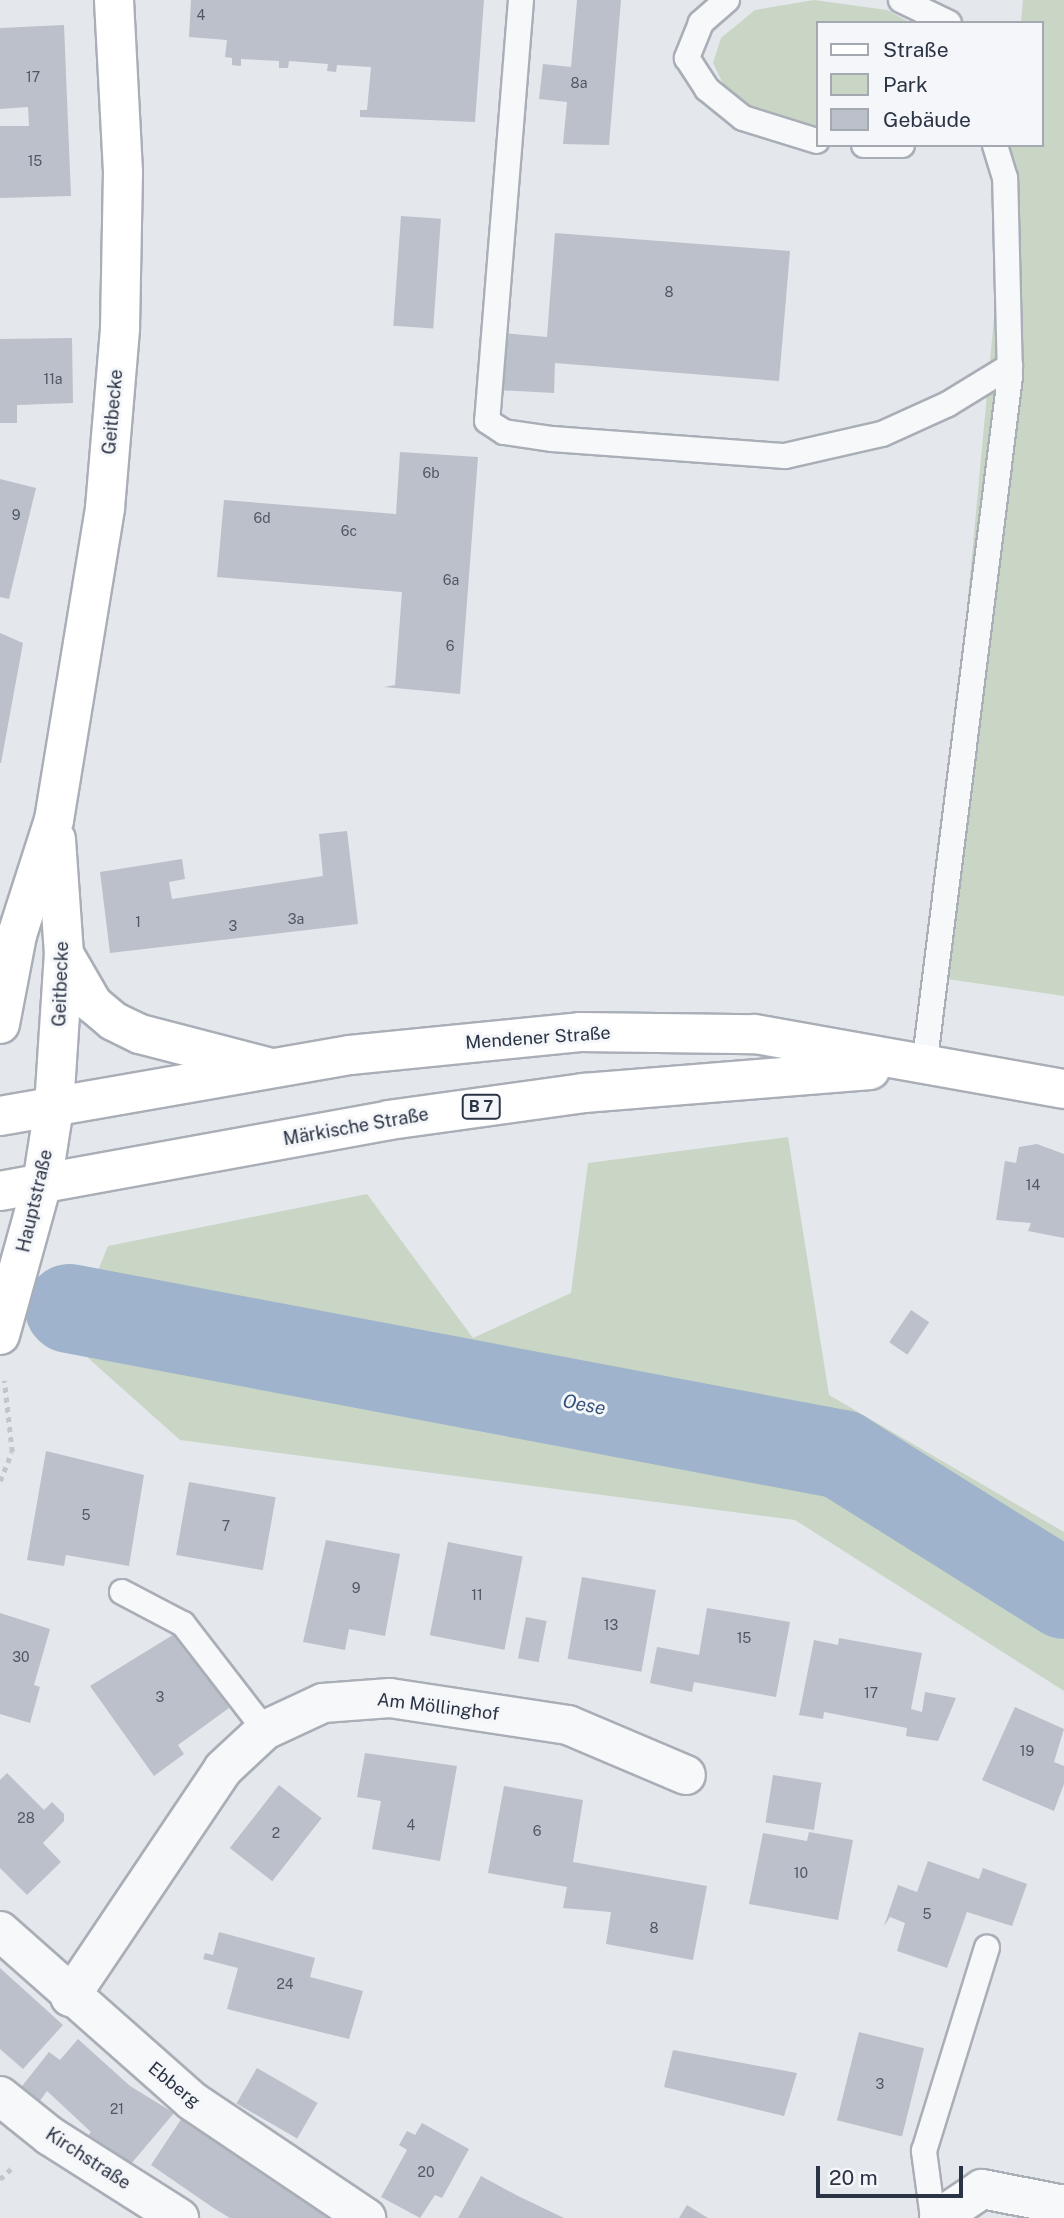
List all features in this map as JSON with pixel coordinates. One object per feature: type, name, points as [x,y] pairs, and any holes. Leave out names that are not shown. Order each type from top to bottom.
[{"type":"main road","name":"Geitbecke","points":[[0,1024],[17,935],[54,820],[105,508],[120,328],[123,172],[114,0]]},
{"type":"main road","name":"Geitbecke","points":[[54,820],[64,954],[54,1107]]},
{"type":"main road","points":[[64,954],[93,1004],[113,1021],[140,1034],[271,1068]]},
{"type":"main road","name":"Mendener Straße","points":[[54,1107],[271,1068],[580,1032],[755,1034],[924,1067],[1064,1088]]},
{"type":"main road","name":"Märkische Straße","points":[[0,1191],[389,1120],[584,1093],[924,1067]]},
{"type":"main road","name":"B 7","points":[[0,1116],[54,1107]]},
{"type":"main road","name":"Hauptstraße","points":[[1,1353],[42,1184],[54,1107]]},
{"type":"street","name":"Am Möllinghof","points":[[69,1997],[223,1769],[265,1730],[323,1703],[390,1698],[568,1725],[686,1775]]},
{"type":"street","name":"Ebberg","points":[[0,1931],[69,1997],[192,2101],[366,2218]]},
{"type":"street","name":"Kirchstraße","points":[[0,2096],[50,2136],[179,2218]]},
{"type":"street","points":[[939,2218],[982,2189],[1064,2205]]},
{"type":"lane","points":[[521,0],[487,421],[504,432],[552,439],[785,456],[882,433],[948,404],[1010,366]]},
{"type":"lane","points":[[727,0],[701,23],[687,58],[706,89],[743,118],[816,141]]},
{"type":"lane","points":[[901,0],[945,21]]},
{"type":"lane","points":[[924,1067],[1010,366],[1005,178],[996,147]]},
{"type":"lane","points":[[122,1592],[183,1624],[265,1730]]},
{"type":"lane","points":[[933,2218],[924,2151],[987,1948]]},
{"type":"path","points":[[0,1481],[12,1452],[1,1353]]},
{"type":"green space","points":[[814,0],[887,10],[907,21],[816,21],[816,126],[753,109],[724,86],[713,63],[721,38],[755,10]]},
{"type":"green space","points":[[1023,0],[1064,0],[1064,996],[933,977],[1010,147],[1043,147],[1043,21],[1021,21]]},
{"type":"green space","points":[[788,1137],[829,1395],[1064,1532],[1064,1691],[795,1520],[180,1440],[69,1341],[108,1246],[367,1194],[473,1338],[571,1293],[588,1163]]},
{"type":"building","points":[[191,0],[484,0],[475,122],[360,117],[360,110],[367,110],[371,67],[337,65],[336,72],[327,71],[328,64],[289,61],[288,68],[279,68],[279,61],[241,59],[241,66],[232,65],[232,58],[225,57],[227,40],[189,37]]},
{"type":"building","points":[[577,0],[621,0],[609,145],[563,144],[567,102],[539,99],[543,64],[571,67]]},
{"type":"building","points":[[64,25],[71,196],[0,198],[0,126],[29,126],[28,107],[0,109],[0,28]]},
{"type":"building","points":[[401,216],[441,219],[433,329],[393,326]]},
{"type":"building","points":[[555,233],[790,251],[779,381],[555,363],[554,393],[496,390],[501,333],[547,337]]},
{"type":"building","points":[[72,338],[73,403],[17,405],[17,423],[0,423],[0,339]]},
{"type":"building","points":[[400,452],[478,457],[460,694],[384,687],[395,685],[402,592],[217,577],[224,500],[396,514]]},
{"type":"building","points":[[0,479],[36,488],[9,599],[0,597]]},
{"type":"building","points":[[0,633],[23,643],[1,763],[0,763]]},
{"type":"building","points":[[347,831],[358,924],[110,953],[100,872],[182,859],[185,879],[169,882],[172,899],[323,876],[319,834]]},
{"type":"building","points":[[1037,1144],[1064,1154],[1064,1238],[1028,1231],[1031,1223],[996,1220],[1005,1161],[1016,1163],[1019,1147]]},
{"type":"building","points":[[911,1310],[929,1322],[907,1355],[889,1342]]},
{"type":"building","points":[[46,1451],[144,1475],[129,1566],[66,1555],[64,1566],[27,1560]]},
{"type":"building","points":[[189,1482],[276,1497],[263,1570],[176,1555]]},
{"type":"building","points":[[326,1540],[400,1554],[385,1636],[349,1629],[345,1650],[303,1642]]},
{"type":"building","points":[[448,1542],[523,1557],[504,1650],[430,1635]]},
{"type":"building","points":[[582,1577],[656,1590],[641,1672],[568,1659]]},
{"type":"building","points":[[707,1608],[790,1622],[776,1697],[694,1682],[692,1692],[650,1683],[657,1647],[699,1655]]},
{"type":"building","points":[[0,1613],[50,1629],[34,1685],[40,1687],[30,1723],[0,1714]]},
{"type":"building","points":[[526,1617],[547,1621],[539,1662],[518,1658]]},
{"type":"building","points":[[176,1633],[229,1708],[178,1745],[184,1754],[154,1776],[90,1686]]},
{"type":"building","points":[[839,1638],[922,1653],[911,1709],[922,1712],[925,1692],[956,1698],[938,1741],[906,1736],[907,1728],[824,1712],[823,1719],[799,1715],[814,1640],[838,1645]]},
{"type":"building","points":[[1015,1707],[1064,1729],[1054,1762],[1064,1766],[1064,1784],[1054,1811],[982,1780]]},
{"type":"building","points":[[365,1753],[457,1766],[440,1861],[372,1849],[381,1801],[357,1797]]},
{"type":"building","points":[[7,1773],[44,1810],[52,1802],[64,1814],[64,1821],[43,1843],[61,1862],[27,1895],[0,1868],[0,1780]]},
{"type":"building","points":[[773,1775],[821,1783],[814,1830],[765,1822]]},
{"type":"building","points":[[279,1785],[322,1818],[272,1881],[230,1848]]},
{"type":"building","points":[[504,1786],[583,1800],[573,1862],[707,1886],[693,1960],[606,1944],[611,1912],[563,1908],[567,1887],[488,1873]]},
{"type":"building","points":[[809,1832],[853,1840],[838,1920],[749,1904],[763,1833],[807,1841]]},
{"type":"building","points":[[928,1861],[979,1879],[983,1868],[1027,1884],[1012,1926],[967,1912],[947,1968],[897,1951],[905,1923],[890,1917],[884,1926],[898,1885],[917,1892]]},
{"type":"building","points":[[219,1932],[315,1958],[310,1977],[363,1991],[349,2039],[227,2009],[238,1968],[203,1959],[205,1953],[213,1955]]},
{"type":"building","points":[[0,1968],[63,2025],[23,2069],[0,2049]]},
{"type":"building","points":[[859,2032],[924,2048],[902,2137],[837,2120]]},
{"type":"building","points":[[78,2039],[130,2086],[174,2113],[125,2171],[83,2142],[91,2132],[47,2091],[37,2105],[19,2090],[49,2052],[60,2060]]},
{"type":"building","points":[[673,2050],[797,2073],[784,2116],[664,2087]]},
{"type":"building","points":[[257,2068],[318,2103],[297,2139],[236,2104]]},
{"type":"building","points":[[182,2118],[335,2218],[230,2218],[215,2209],[151,2165]]},
{"type":"building","points":[[422,2123],[469,2149],[442,2198],[435,2195],[420,2218],[381,2197],[407,2150],[399,2145],[407,2131],[415,2135]]},
{"type":"building","points":[[481,2176],[518,2196],[564,2218],[458,2218]]},
{"type":"building","points":[[687,2205],[708,2218],[679,2218]]},
{"type":"waterway","name":"Oese","points":[[69,1308],[841,1454],[1064,1594]]}]
